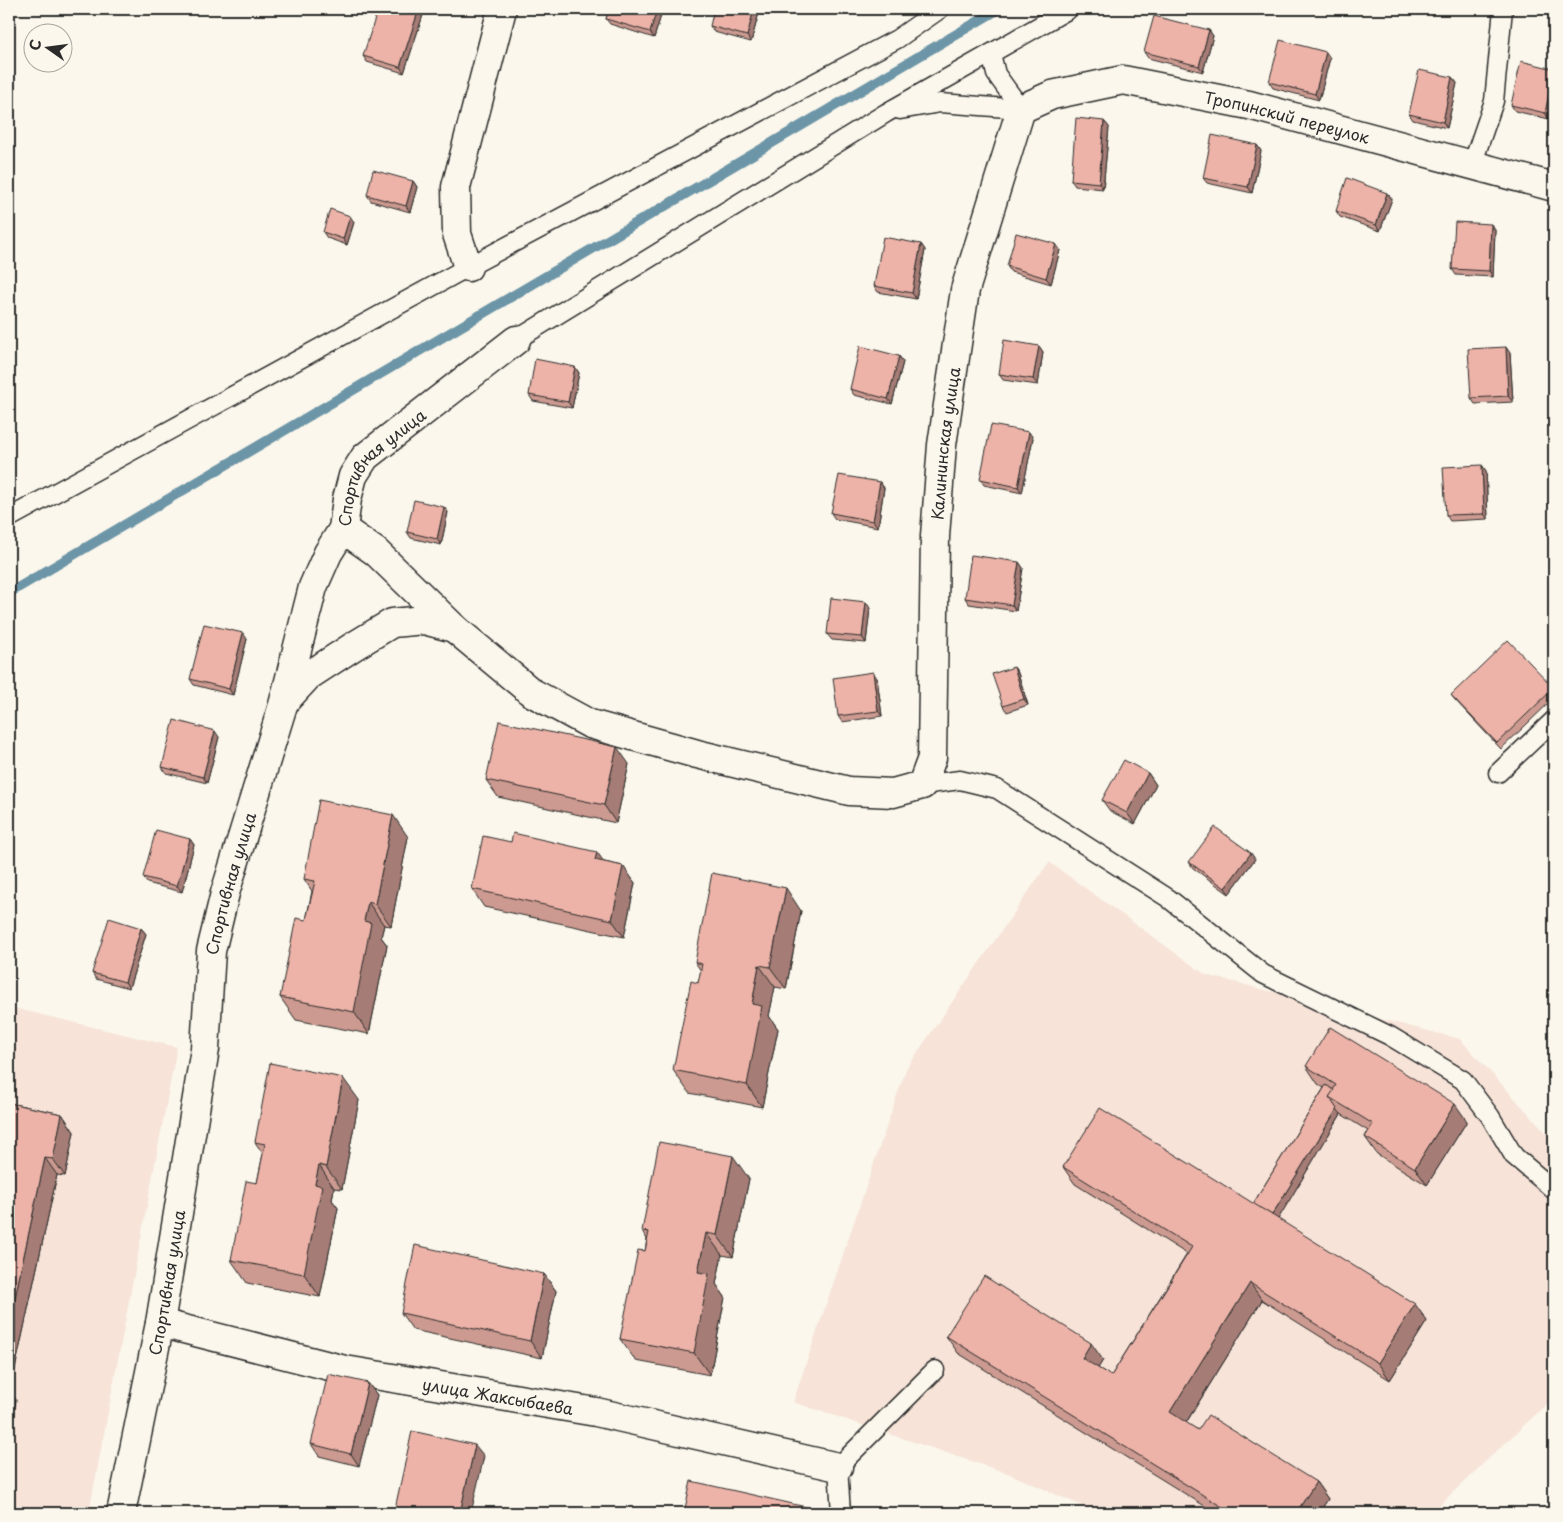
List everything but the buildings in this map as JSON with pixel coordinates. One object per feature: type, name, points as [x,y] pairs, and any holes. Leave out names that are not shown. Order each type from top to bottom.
[{"type":"street","points":[[468,267],[457,234],[456,187],[502,9]]},
{"type":"street","name":"Тропинский переулок","points":[[1021,109],[1052,95],[1123,80],[1249,105],[1554,187]]},
{"type":"street","name":"Калининская улица","points":[[922,786],[932,758],[935,536],[942,445],[964,290],[1021,109]]},
{"type":"street","name":"Спортивная улица","points":[[122,1513],[160,1323],[205,1049],[211,951],[225,893],[282,705],[313,586],[328,553],[343,530],[347,499],[353,476],[365,457],[516,340]]},
{"type":"street","points":[[343,530],[376,552],[454,628],[531,692],[590,724],[698,754],[849,791],[893,793],[922,786]]},
{"type":"street","points":[[282,705],[308,676],[392,623],[424,620],[454,628]]},
{"type":"street","name":"улица Жаксыбаева","points":[[160,1323],[345,1370],[596,1412],[838,1466]]},
{"type":"lane","points":[[9,518],[468,267],[898,39],[940,9]]},
{"type":"lane","points":[[516,340],[886,113],[1069,9]]},
{"type":"lane","points":[[1472,165],[1494,101],[1503,9]]},
{"type":"lane","points":[[991,54],[996,74],[1021,109]]},
{"type":"lane","points":[[886,113],[940,103],[1021,109]]},
{"type":"lane","points":[[1498,774],[1554,720]]},
{"type":"lane","points":[[922,786],[960,780],[997,789],[1168,898],[1263,974],[1390,1036],[1463,1080],[1490,1116],[1514,1156],[1554,1190]]},
{"type":"lane","points":[[841,1513],[838,1466],[935,1370]]},
{"type":"shaded area","points":[[1049,862],[1206,975],[1460,1039],[1554,1141],[1554,1397],[1431,1513],[1098,1513],[1010,1474],[793,1402],[906,1069]]},
{"type":"shaded area","points":[[9,1007],[177,1047],[89,1513],[9,1513]]},
{"type":"waterway","points":[[9,593],[999,9]]}]
